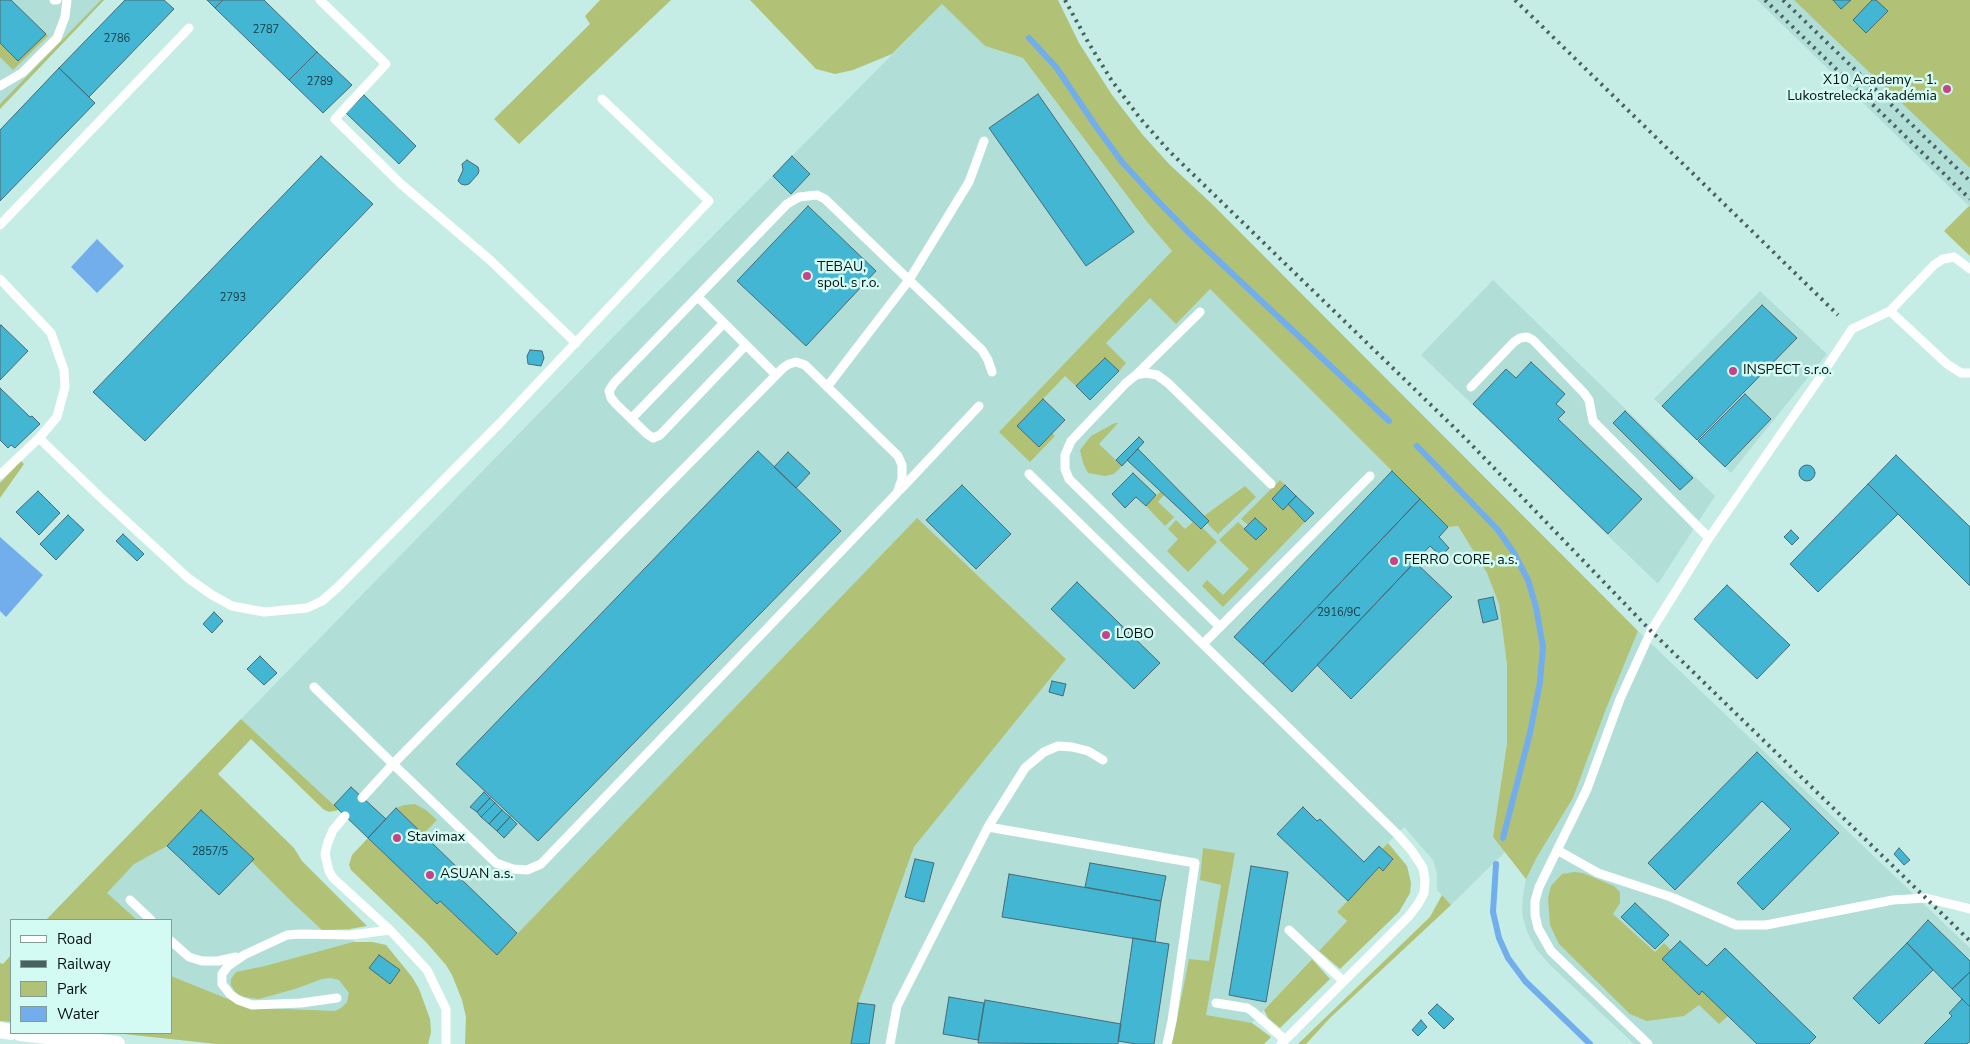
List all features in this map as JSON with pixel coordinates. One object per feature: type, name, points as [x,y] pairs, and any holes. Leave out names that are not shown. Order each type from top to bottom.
[{"type":"street","points":[[29,1034],[117,1044]]},
{"type":"lane","points":[[0,86],[22,73],[57,38],[65,17],[67,0]]},
{"type":"lane","points":[[320,0],[386,64],[335,119],[401,184],[490,260],[576,343]]},
{"type":"lane","points":[[0,225],[189,28]]},
{"type":"lane","points":[[39,438],[182,572],[212,595],[232,606],[264,612],[307,608],[322,601],[338,588],[576,343],[709,201],[602,99]]},
{"type":"lane","points":[[827,387],[909,280],[970,182],[984,142]]},
{"type":"lane","points":[[746,345],[660,436],[653,438],[647,434],[611,398],[610,391],[614,383],[787,204],[808,195],[816,195],[825,199],[982,350],[992,372]]},
{"type":"lane","points":[[1648,1044],[1551,951],[1538,928],[1535,915],[1535,901],[1539,887],[1587,790],[1620,700],[1651,631],[1709,538],[1852,329],[1890,311],[1934,265],[1944,259],[1954,257],[1970,269]]},
{"type":"lane","points":[[0,279],[51,334],[64,370],[65,387],[57,417],[39,438],[0,475]]},
{"type":"lane","points":[[698,297],[776,375]]},
{"type":"lane","points":[[1890,311],[1947,364],[1961,373],[1970,372]]},
{"type":"lane","points":[[1200,312],[1136,375],[1126,382],[1071,441],[1065,454],[1065,469],[1069,479],[1220,627]]},
{"type":"lane","points":[[631,419],[724,323]]},
{"type":"lane","points":[[1471,387],[1514,342],[1520,338],[1527,337],[1533,340],[1584,393],[1589,400],[1593,421],[1709,538]]},
{"type":"lane","points":[[362,798],[393,764],[783,368],[796,362],[805,365],[898,456],[902,466],[902,478],[897,494]]},
{"type":"lane","points":[[1136,375],[1146,373],[1157,375],[1168,383],[1271,484]]},
{"type":"lane","points":[[314,687],[496,863],[513,869],[527,870],[540,864],[897,494],[979,406]]},
{"type":"lane","points":[[1029,474],[1397,834],[1412,851],[1423,868],[1425,880],[1424,893],[1409,916],[1283,1042],[1247,1008],[1216,1003]]},
{"type":"lane","points":[[1203,644],[1370,476]]},
{"type":"lane","points":[[890,1044],[897,1006],[988,827],[1025,768],[1044,752],[1058,746],[1072,747],[1088,752],[1103,760]]},
{"type":"lane","points":[[345,816],[333,830],[328,842],[325,854],[328,871],[333,878],[390,930],[427,970],[446,1009],[446,1044]]},
{"type":"lane","points":[[988,827],[1195,863],[1167,1044]]},
{"type":"lane","points":[[1557,850],[1598,873],[1671,897],[1736,925],[1766,925],[1893,900],[1926,898],[1970,908]]},
{"type":"lane","points":[[130,900],[149,919]]},
{"type":"lane","points":[[337,998],[301,1003],[252,1005],[238,1000],[230,994],[222,984],[222,974],[228,966],[244,955],[287,935],[352,935],[390,930]]},
{"type":"lane","points":[[1289,930],[1343,981]]},
{"type":"lane","points":[[172,942],[189,957],[202,961],[218,961],[244,955]]},
{"type":"shaded area","points":[[0,0],[104,0],[0,109]]},
{"type":"shaded area","points":[[1757,0],[1794,0],[1942,140],[1970,168],[1970,207]]},
{"type":"shaded area","points":[[942,4],[985,46],[1023,58],[1147,222],[1172,251],[1448,527],[1458,526],[1488,574],[1499,604],[1507,665],[1507,743],[1493,837],[1505,852],[1451,905],[1437,890],[1437,874],[1433,860],[1404,827],[1382,849],[1393,859],[1383,871],[1379,867],[1337,912],[1347,921],[1232,1044],[851,1044],[858,1003],[914,847],[1066,659],[968,566],[497,955],[440,901],[437,904],[241,719],[620,330]]},
{"type":"shaded area","points":[[1493,280],[1715,496],[1658,584],[1421,355]]},
{"type":"shaded area","points":[[1760,291],[1827,354],[1731,473],[1654,399]]},
{"type":"shaded area","points":[[1638,631],[1970,948],[1970,1044],[1634,1044],[1550,965],[1536,949],[1528,934],[1522,914],[1526,879],[1537,857],[1573,798],[1606,709]]},
{"type":"shaded area","points":[[182,780],[350,928],[354,942],[372,942],[386,945],[412,977],[419,989],[430,1019],[431,1032],[428,1044],[217,1044],[124,1034],[172,1034],[172,919],[47,919]]},
{"type":"green space","points":[[101,0],[104,0],[0,109],[0,104]]},
{"type":"green space","points":[[600,0],[671,0],[519,144],[494,119],[590,24],[585,16]]},
{"type":"green space","points":[[750,0],[1058,0],[1079,43],[1112,95],[1142,134],[1169,164],[1212,204],[1638,631],[1606,709],[1573,798],[1537,857],[1526,879],[1493,837],[1507,743],[1507,665],[1499,604],[1487,573],[1458,526],[1448,527],[1210,289],[1176,324],[1150,298],[1106,343],[1126,363],[1119,371],[1105,358],[1076,386],[1065,376],[1017,426],[1039,447],[1052,433],[1055,436],[1030,462],[999,432],[1172,251],[1147,222],[1023,58],[985,46],[942,4],[892,54],[853,70],[835,74],[816,69]]},
{"type":"green space","points":[[1794,0],[1970,0],[1970,168],[1823,28]]},
{"type":"green space","points":[[46,34],[48,36],[13,70],[0,57],[0,43],[18,61]]},
{"type":"green space","points":[[1970,207],[1970,256],[1944,231]]},
{"type":"green space","points":[[1118,423],[1099,444],[1122,466],[1114,474],[1105,476],[1088,473],[1080,450],[1091,436]]},
{"type":"green space","points":[[21,461],[24,464],[0,498],[0,483]]},
{"type":"green space","points":[[1280,480],[1285,485],[1272,500],[1282,509],[1288,504],[1305,522],[1223,607],[1202,586],[1207,580],[1223,595],[1249,569],[1219,540],[1238,522],[1257,540],[1267,529],[1255,518],[1248,525],[1241,519]]},
{"type":"green space","points":[[1245,486],[1256,497],[1218,534],[1207,523],[1209,521],[1204,516]]},
{"type":"green space","points":[[1161,491],[1164,495],[1158,502],[1174,517],[1165,526],[1146,506]]},
{"type":"green space","points":[[917,518],[1066,659],[914,847],[858,1003],[851,1044],[465,1044],[466,1017],[462,1000],[452,975],[446,965],[425,941],[351,870],[349,865],[352,855],[368,838],[437,904],[440,901],[497,955]]},
{"type":"green space","points":[[1176,520],[1185,529],[1193,522],[1200,529],[1203,528],[1217,542],[1188,572],[1167,551],[1178,539],[1168,529]]},
{"type":"green space","points":[[241,719],[339,810],[329,812],[323,809],[251,739],[218,774],[294,848],[302,861],[367,926],[322,930],[251,861],[253,859],[201,810],[167,846],[134,864],[107,893],[136,919],[47,919]]},
{"type":"green space","points":[[415,804],[426,810],[437,820],[423,834],[396,808]]},
{"type":"green space","points":[[1388,843],[1407,866],[1411,883],[1410,893],[1399,912],[1340,969],[1319,951],[1347,921],[1337,912],[1379,867],[1383,870],[1393,860],[1382,849]]},
{"type":"green space","points":[[1203,848],[1235,853],[1206,1015],[1252,1023],[1271,1037],[1264,1044],[1172,1044],[1189,959],[1209,961],[1221,885],[1200,880]]},
{"type":"green space","points":[[1583,873],[1614,886],[1620,892],[1620,903],[1613,914],[1655,952],[1664,943],[1671,950],[1662,959],[1699,994],[1702,991],[1728,1016],[1719,1024],[1699,1005],[1684,1016],[1647,1021],[1630,1014],[1559,944],[1550,925],[1548,898],[1551,886],[1562,874]]},
{"type":"green space","points":[[1442,895],[1451,905],[1330,1018],[1306,1044],[1298,1044],[1430,917]]},
{"type":"green space","points":[[353,942],[372,942],[386,945],[412,977],[419,989],[430,1019],[431,1032],[428,1044],[217,1044],[124,1034],[172,1034],[172,976],[240,1004],[260,1008],[335,1011],[347,1002],[349,993],[339,980],[331,978],[322,979],[259,999],[244,997],[236,993],[231,985],[231,979],[236,972]]},
{"type":"green space","points":[[10,956],[10,1022],[0,1021],[0,963],[3,964]]},
{"type":"green space","points":[[1312,959],[1330,979],[1280,1028],[1268,1018],[1264,1010]]},
{"type":"water","points":[[97,239],[124,266],[97,293],[71,267]]},
{"type":"water","points":[[0,537],[43,575],[6,617],[0,611]]},
{"type":"building","points":[[0,0],[11,0],[46,34],[18,61],[0,43]]},
{"type":"building","points":[[125,0],[164,0],[174,9],[89,97],[59,68]]},
{"type":"building","points":[[207,0],[223,0],[215,8]]},
{"type":"building","points":[[223,0],[264,0],[317,52],[289,80],[215,8]]},
{"type":"building","points":[[1833,0],[1851,0],[1841,9]]},
{"type":"building","points":[[1872,0],[1876,0],[1888,11],[1866,33],[1853,20]]},
{"type":"building","points":[[317,52],[352,85],[323,113],[289,80]]},
{"type":"building","points":[[59,68],[95,103],[0,201],[0,130]]},
{"type":"building","points":[[1038,94],[1134,232],[1086,266],[989,128]]},
{"type":"building","points":[[364,95],[416,146],[399,164],[346,113]]},
{"type":"building","points":[[321,156],[373,204],[145,441],[93,392]]},
{"type":"building","points":[[792,156],[810,174],[791,194],[773,176]]},
{"type":"building","points":[[467,160],[478,167],[479,171],[469,184],[465,185],[458,181],[463,170],[462,164]]},
{"type":"building","points":[[808,206],[876,271],[806,346],[737,281]]},
{"type":"building","points":[[1762,305],[1797,338],[1697,440],[1662,406]]},
{"type":"building","points":[[0,326],[28,351],[0,380]]},
{"type":"building","points":[[530,350],[542,351],[544,358],[541,366],[528,364],[527,356]]},
{"type":"building","points":[[1105,358],[1119,371],[1090,400],[1076,386]]},
{"type":"building","points":[[1531,362],[1565,394],[1556,404],[1565,412],[1558,419],[1642,499],[1608,534],[1473,404],[1506,369],[1516,378]]},
{"type":"building","points":[[0,388],[40,424],[15,448],[11,445],[8,448],[0,440]]},
{"type":"building","points":[[1745,394],[1771,419],[1725,467],[1698,441]]},
{"type":"building","points":[[1043,399],[1065,420],[1039,447],[1017,426]]},
{"type":"building","points":[[1625,411],[1693,478],[1680,490],[1613,423]]},
{"type":"building","points":[[1139,437],[1144,442],[1122,466],[1116,460]]},
{"type":"building","points":[[1138,449],[1209,521],[1201,529],[1127,460]]},
{"type":"building","points":[[758,451],[841,531],[538,841],[456,764]]},
{"type":"building","points":[[788,452],[810,473],[796,488],[774,467]]},
{"type":"building","points":[[1896,455],[1970,527],[1970,586],[1868,484]]},
{"type":"building","points":[[1804,465],[1810,465],[1815,470],[1813,479],[1804,481],[1799,476],[1799,470]]},
{"type":"building","points":[[1392,471],[1420,499],[1263,664],[1234,637]]},
{"type":"building","points":[[1133,473],[1156,495],[1146,506],[1136,497],[1125,508],[1112,494]]},
{"type":"building","points":[[1868,484],[1898,514],[1818,592],[1790,564]]},
{"type":"building","points":[[962,485],[1011,534],[976,569],[926,520]]},
{"type":"building","points":[[1285,485],[1296,496],[1283,510],[1272,499]]},
{"type":"building","points":[[38,491],[60,513],[39,535],[16,512]]},
{"type":"building","points":[[1296,496],[1314,513],[1305,522],[1288,504]]},
{"type":"building","points":[[1420,499],[1448,527],[1439,537],[1449,548],[1441,556],[1430,546],[1292,692],[1263,664]]},
{"type":"building","points":[[68,515],[84,530],[56,560],[40,544]]},
{"type":"building","points":[[1255,518],[1267,529],[1256,540],[1244,529]]},
{"type":"building","points":[[1791,530],[1799,538],[1792,545],[1784,537]]},
{"type":"building","points":[[123,534],[144,554],[137,561],[116,541]]},
{"type":"building","points":[[1415,562],[1452,597],[1351,699],[1317,665]]},
{"type":"building","points":[[1077,582],[1160,663],[1134,689],[1051,609]]},
{"type":"building","points":[[1727,585],[1790,645],[1757,679],[1694,619]]},
{"type":"building","points":[[1493,597],[1498,619],[1483,623],[1478,600]]},
{"type":"building","points":[[214,612],[223,621],[212,633],[203,624]]},
{"type":"building","points":[[260,656],[277,673],[264,685],[247,669]]},
{"type":"building","points":[[1052,681],[1066,684],[1063,696],[1049,692]]},
{"type":"building","points":[[1757,752],[1839,833],[1763,910],[1737,883],[1791,829],[1762,801],[1675,890],[1648,863]]},
{"type":"building","points":[[351,787],[386,819],[368,838],[334,805]]},
{"type":"building","points":[[484,792],[490,798],[477,812],[470,807]]},
{"type":"building","points":[[490,798],[495,803],[481,817],[477,812]]},
{"type":"building","points":[[495,803],[502,810],[489,824],[481,817]]},
{"type":"building","points":[[1303,807],[1317,821],[1320,819],[1364,862],[1379,846],[1393,859],[1383,871],[1379,867],[1348,901],[1277,834]]},
{"type":"building","points":[[396,808],[465,875],[461,879],[517,933],[497,955],[440,901],[437,904],[368,838]]},
{"type":"building","points":[[201,810],[254,859],[219,895],[167,846]]},
{"type":"building","points":[[502,810],[510,817],[497,831],[489,824]]},
{"type":"building","points":[[510,817],[517,824],[504,838],[497,831]]},
{"type":"building","points":[[1899,848],[1910,860],[1904,865],[1894,854]]},
{"type":"building","points":[[915,859],[934,863],[924,902],[905,897]]},
{"type":"building","points":[[1090,863],[1166,876],[1161,901],[1085,887]]},
{"type":"building","points":[[1251,866],[1288,872],[1266,1002],[1229,995]]},
{"type":"building","points":[[1009,874],[1161,901],[1155,942],[1002,917]]},
{"type":"building","points":[[1635,903],[1669,935],[1655,949],[1621,917]]},
{"type":"building","points":[[1928,920],[1970,961],[1970,972],[1952,989],[1907,943]]},
{"type":"building","points":[[1133,938],[1169,944],[1154,1044],[1118,1041]]},
{"type":"building","points":[[1680,941],[1707,966],[1725,948],[1816,1037],[1809,1044],[1757,1044],[1702,991],[1699,995],[1662,959]]},
{"type":"building","points":[[1907,943],[1933,970],[1879,1024],[1853,998]]},
{"type":"building","points":[[379,955],[400,970],[390,984],[369,968]]},
{"type":"building","points":[[1970,972],[1970,1007],[1952,989]]},
{"type":"building","points":[[949,997],[984,1003],[978,1040],[943,1034]]},
{"type":"building","points":[[1962,999],[1970,1007],[1970,1041],[1967,1044],[1924,1044],[1952,1016],[1949,1013]]},
{"type":"building","points":[[985,1000],[1121,1024],[1118,1044],[978,1043]]},
{"type":"building","points":[[858,1003],[875,1005],[869,1044],[851,1044]]},
{"type":"building","points":[[1437,1004],[1454,1019],[1444,1029],[1428,1013]]},
{"type":"building","points":[[1421,1020],[1427,1027],[1418,1036],[1412,1030]]},
{"type":"waterway","points":[[1029,38],[1056,67],[1122,162],[1155,198],[1189,233],[1389,421]]},
{"type":"waterway","points":[[1417,446],[1498,530],[1514,553],[1528,580],[1536,607],[1543,647],[1540,682],[1530,733],[1503,838]]},
{"type":"waterway","points":[[1496,864],[1493,912],[1499,938],[1508,958],[1525,981],[1590,1044]]},
{"type":"railway","points":[[1065,0],[1112,81],[1139,117],[1169,151],[1466,439],[1651,631],[1970,941]]},
{"type":"railway","points":[[1515,0],[1838,315]]},
{"type":"railway","points":[[1765,0],[1970,199]]},
{"type":"railway","points":[[1783,0],[1970,181]]},
{"type":"place","name":"X10 Academy – 1. Lukostrelecká akadémia","points":[[1947,89]]},
{"type":"place","name":"TEBAU, spol. s r.o.","points":[[807,276]]},
{"type":"place","name":"INSPECT s.r.o.","points":[[1733,371]]},
{"type":"place","name":"FERRO CORE, a.s.","points":[[1394,561]]},
{"type":"place","name":"LOBO","points":[[1106,635]]},
{"type":"place","name":"Stavimax","points":[[397,838]]},
{"type":"place","name":"ASUAN a.s.","points":[[430,875]]}]
